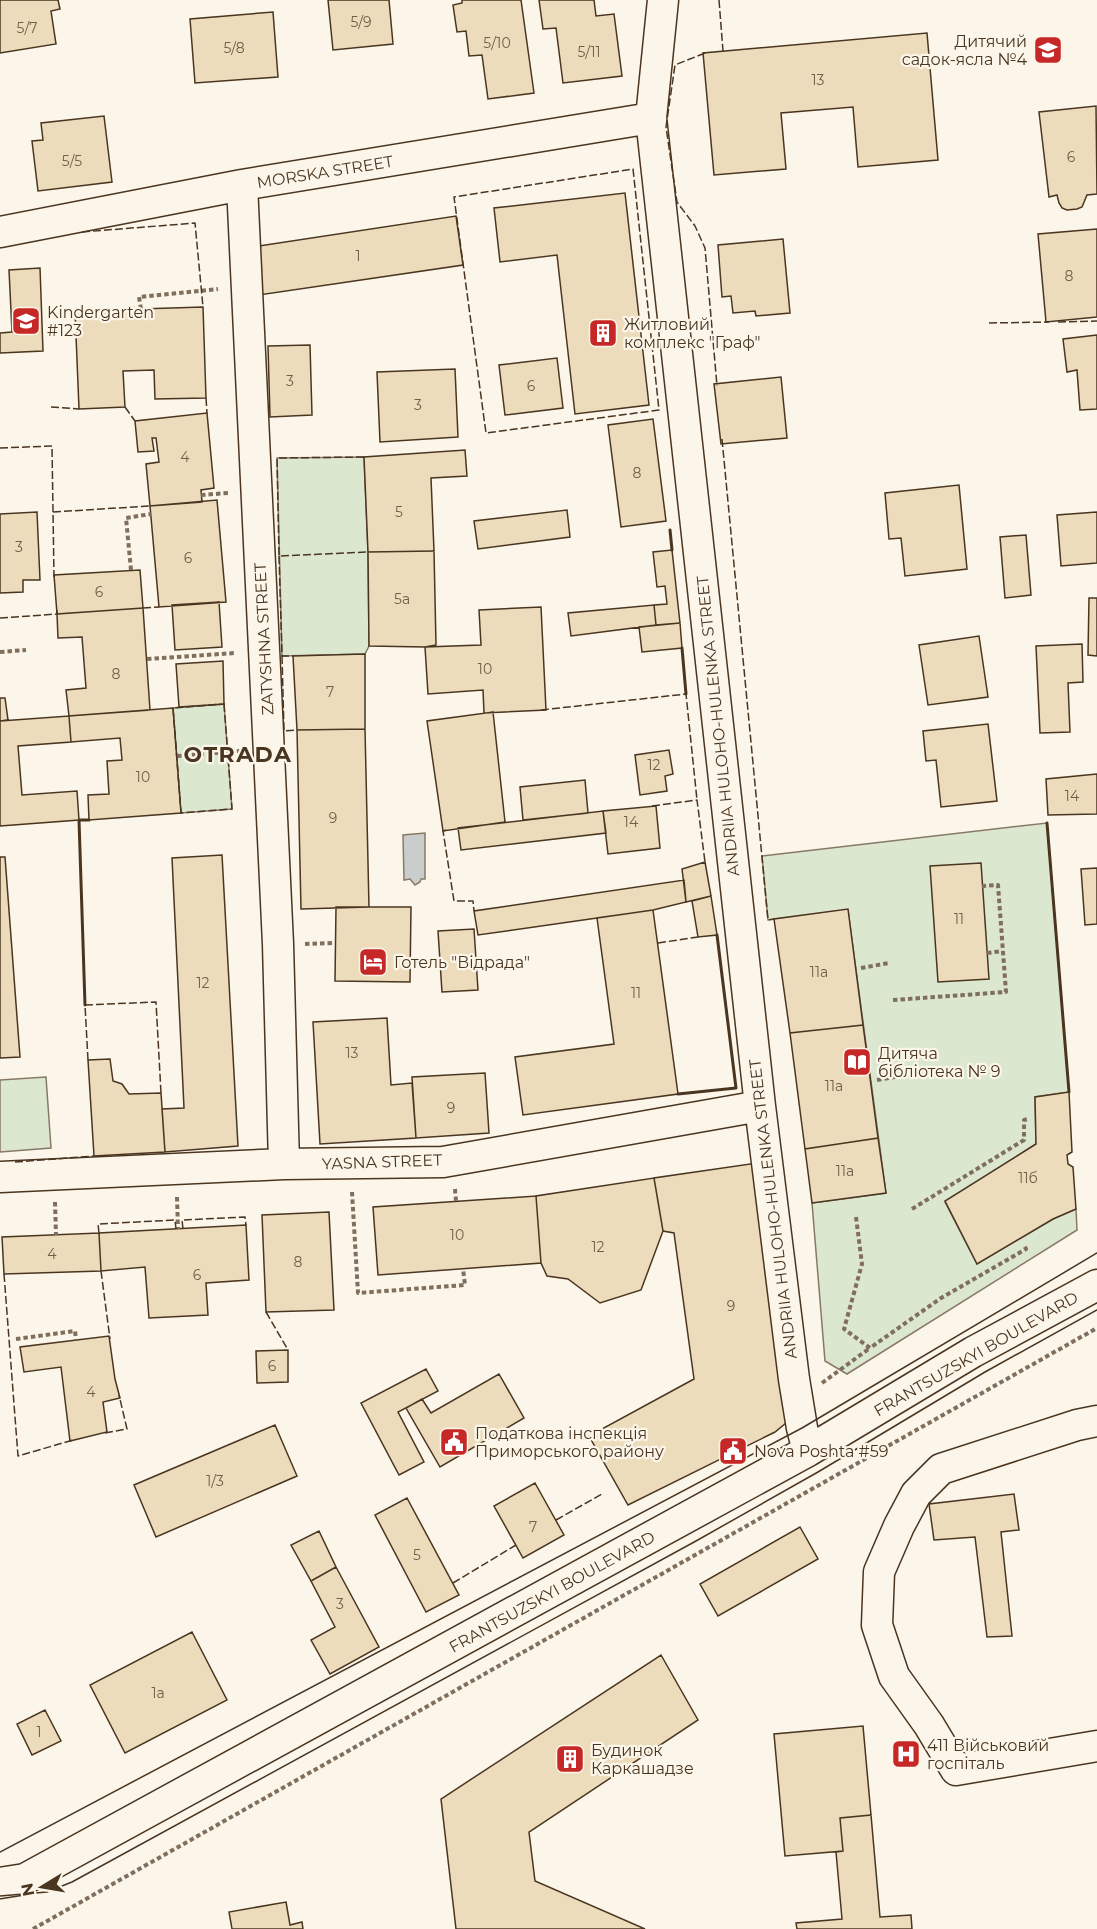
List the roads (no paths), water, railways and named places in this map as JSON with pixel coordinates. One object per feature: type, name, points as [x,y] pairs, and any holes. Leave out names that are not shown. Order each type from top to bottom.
[{"type":"street","name":"ANDRIIA HULOHO-HULENKA STREET","points":[[663,0],[651,118],[690,591],[760,1106],[794,1380],[808,1451]]},
{"type":"street","name":"MORSKA STREET","points":[[0,232],[242,185],[651,118]]},
{"type":"street","name":"ZATYSHNA STREET","points":[[242,185],[277,932],[284,1164]]},
{"type":"street","name":"YASNA STREET","points":[[0,1177],[284,1164],[443,1162],[760,1106]]},
{"type":"street","name":"FRANTSUZSKYI BOULEVARD","points":[[0,1883],[25,1879],[808,1451],[973,1352],[1097,1285]]},
{"type":"street","points":[[1097,1421],[1077,1425],[941,1469],[916,1494],[898,1526],[879,1572],[877,1625],[894,1676],[929,1725],[956,1770],[1097,1746]]},
{"type":"tram line","points":[[0,1852],[802,1428],[1097,1253]]},
{"type":"tram line","points":[[0,1896],[47,1892],[72,1882],[696,1541],[818,1472],[985,1372],[1097,1310]]},
{"type":"place","name":"Дитячий садок-ясла №4","points":[[1048,50]]},
{"type":"place","name":"Kindergarten #123","points":[[26,321]]},
{"type":"place","name":"Житловий комплекс \"Граф\"","points":[[603,333]]},
{"type":"place","name":"Готель \"Відрада\"","points":[[373,962]]},
{"type":"place","name":"Дитяча бібліотека № 9","points":[[857,1062]]},
{"type":"place","name":"Податкова інспекція Приморського району","points":[[454,1442]]},
{"type":"place","name":"Nova Poshta #59","points":[[733,1451]]},
{"type":"place","name":"411 Військовий госпіталь","points":[[906,1754]]},
{"type":"place","name":"Будинок Каркашадзе","points":[[570,1759]]},
{"type":"district","name":"OTRADA","points":[[238,754]]}]
